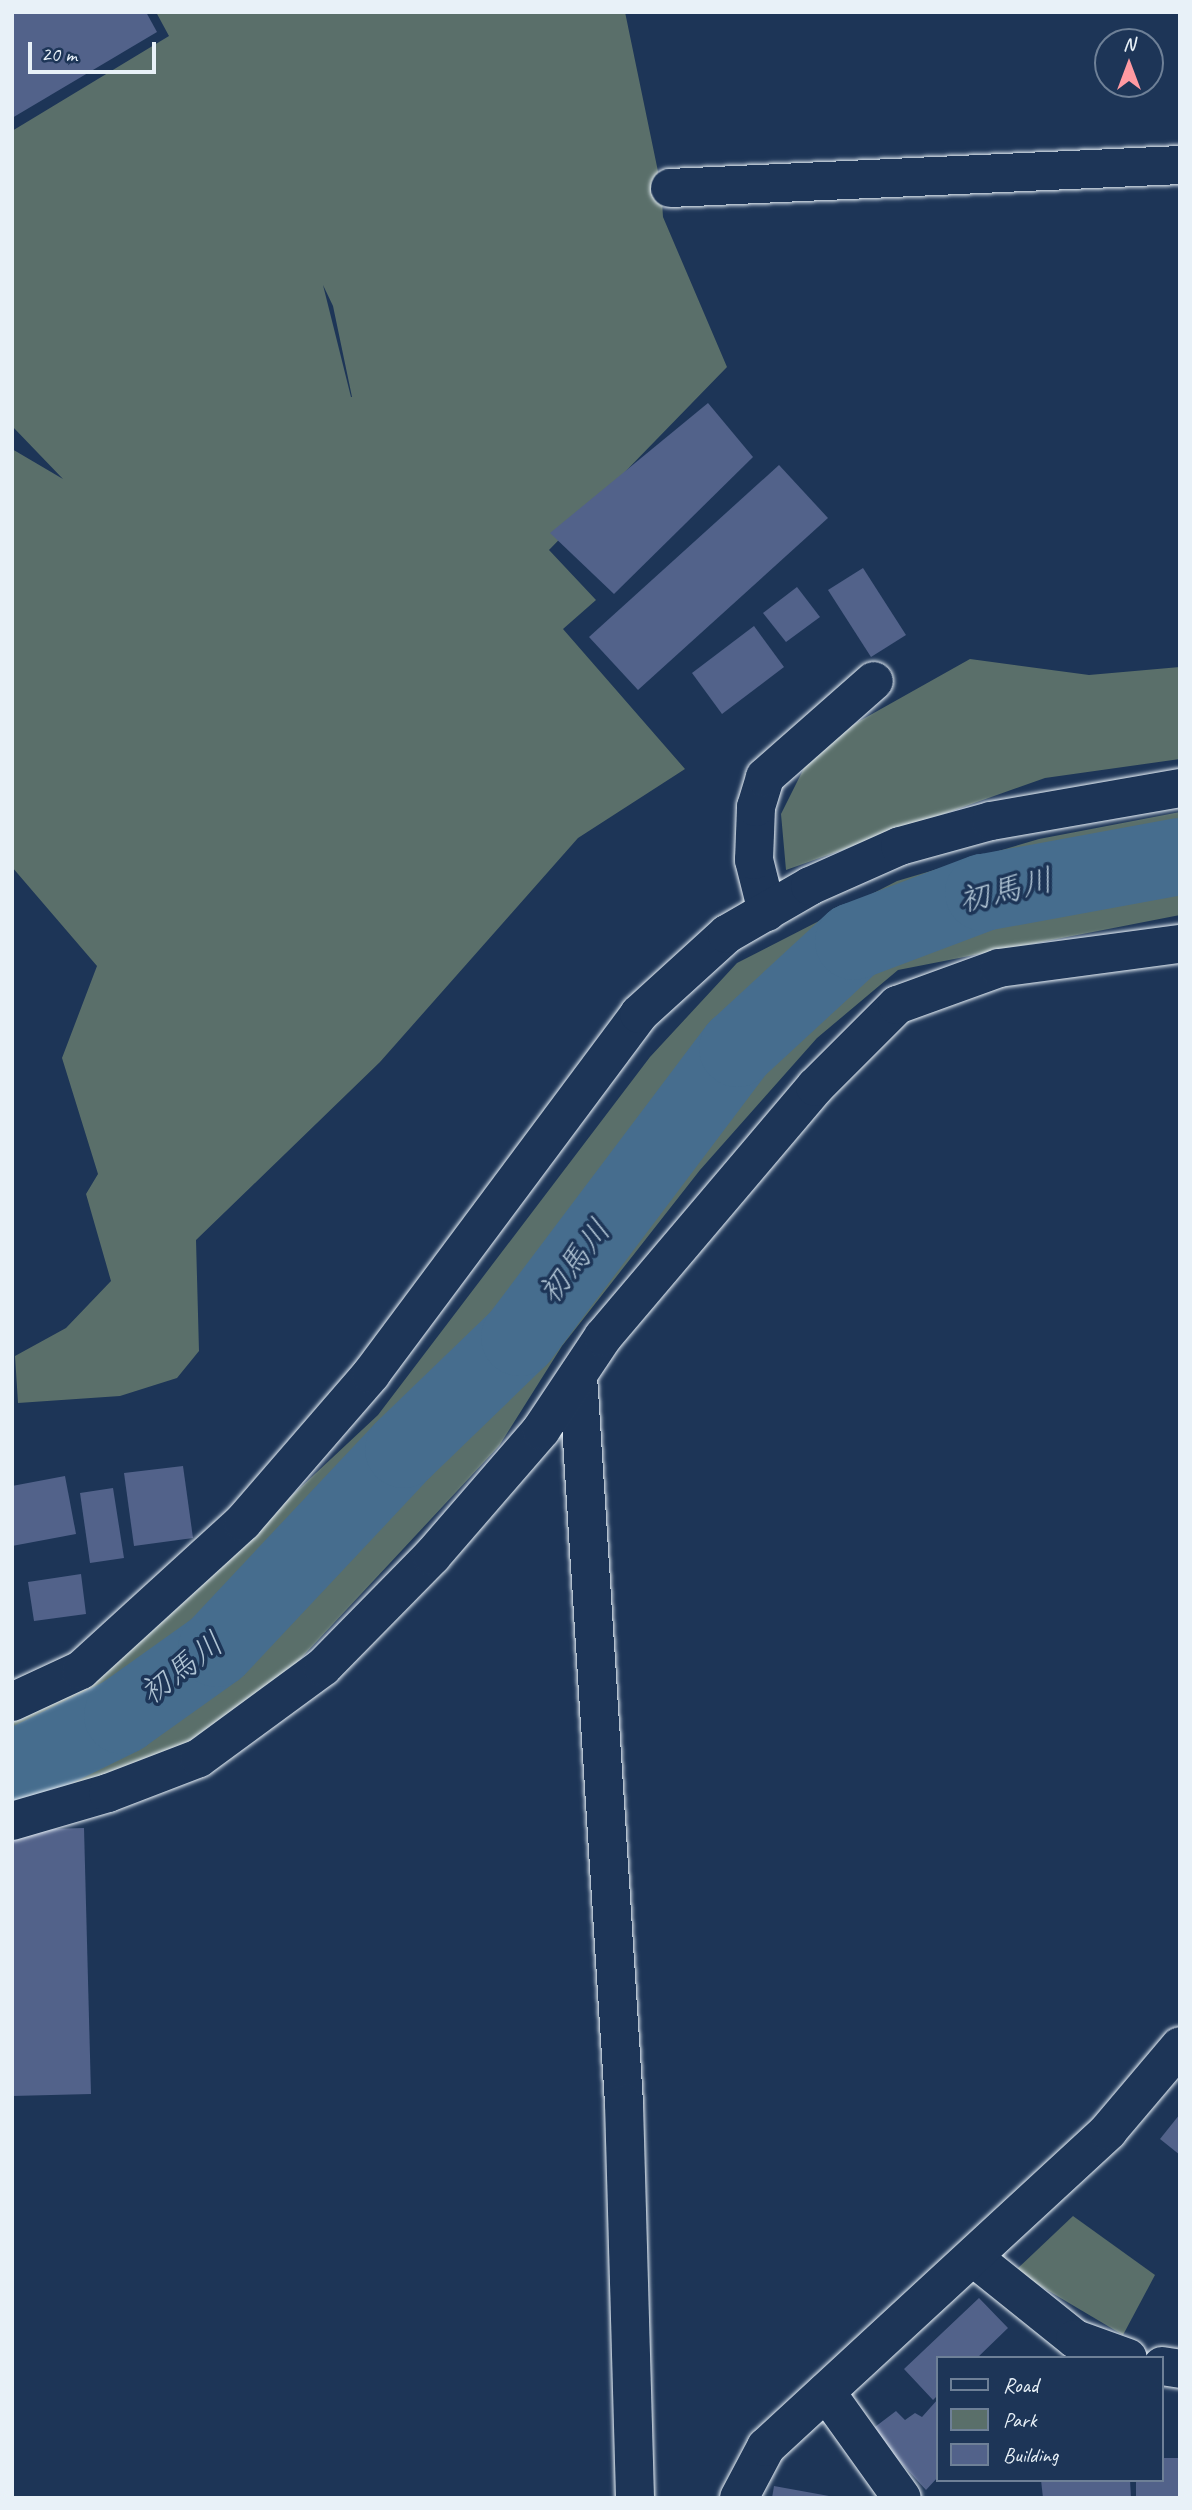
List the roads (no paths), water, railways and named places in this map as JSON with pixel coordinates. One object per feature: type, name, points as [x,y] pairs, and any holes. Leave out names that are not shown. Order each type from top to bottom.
[{"type":"street","points":[[670,188],[1180,165]]},
{"type":"street","points":[[767,912],[754,860],[756,807],[765,777],[874,681]]},
{"type":"street","points":[[12,1702],[81,1670],[243,1521],[371,1374],[639,1014],[727,934],[810,886],[900,846],[991,821],[1180,788]]},
{"type":"street","points":[[12,1821],[108,1793],[199,1758],[323,1667],[432,1556],[541,1430],[603,1337],[815,1087],[897,1005],[999,968],[1180,944]]},
{"type":"street","points":[[578,1376],[624,2104],[635,2498]]},
{"type":"street","points":[[739,2498],[766,2447],[1108,2132],[1180,2046]]},
{"type":"street","points":[[974,2258],[1075,2339],[1122,2356]]},
{"type":"street","points":[[826,2392],[902,2498]]},
{"type":"waterway","name":"初馬川","points":[[12,1769],[122,1715],[216,1648],[403,1449],[519,1337],[737,1048],[853,941],[983,892],[1180,856]]}]
